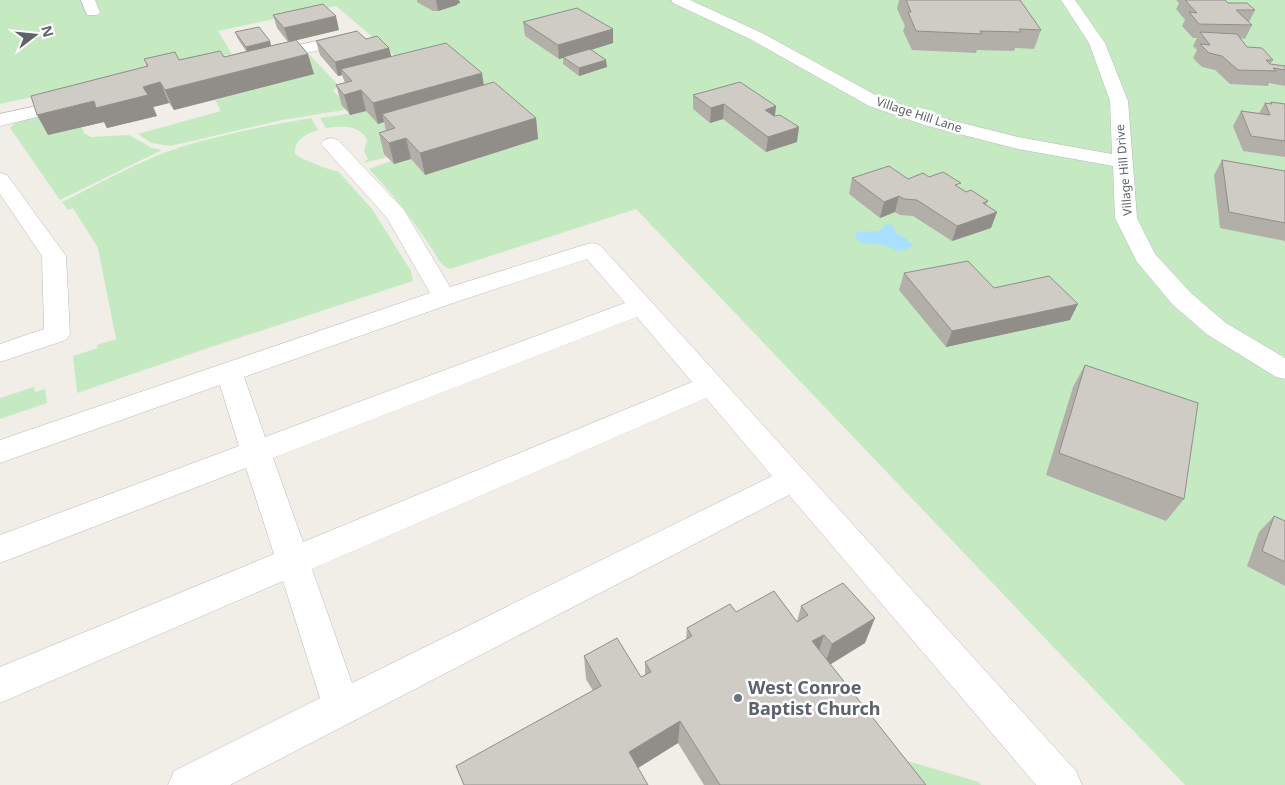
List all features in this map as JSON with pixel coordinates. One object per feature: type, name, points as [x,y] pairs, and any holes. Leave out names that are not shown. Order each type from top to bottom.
[{"type":"street","name":"Village Hill Lane","points":[[678,0],[756,36],[875,102],[931,121],[1018,143],[1121,162]]},
{"type":"street","name":"Village Hill Drive","points":[[1068,0],[1097,43],[1119,101],[1121,162],[1126,218],[1145,257],[1182,299],[1217,329],[1285,370]]},
{"type":"street","points":[[250,62],[346,40]]},
{"type":"street","points":[[0,120],[86,100]]},
{"type":"street","points":[[331,144],[396,215],[444,297]]},
{"type":"street","points":[[0,179],[54,256],[58,334],[0,353]]},
{"type":"street","points":[[0,452],[444,297],[592,250],[1062,785]]},
{"type":"street","points":[[0,549],[641,306]]},
{"type":"street","points":[[229,372],[342,707]]},
{"type":"street","points":[[0,686],[711,385]]},
{"type":"street","points":[[188,785],[793,479]]},
{"type":"green space","points":[[0,0],[1285,0],[1285,785],[1185,785],[636,209],[450,269],[444,266],[402,208],[369,169],[391,161],[394,164],[411,159],[425,175],[537,139],[388,157],[363,163],[368,159],[364,151],[367,140],[364,135],[360,131],[349,127],[326,128],[320,118],[366,111],[378,124],[409,68],[336,6],[218,31],[232,54],[0,104]]},
{"type":"green space","points":[[310,55],[339,86],[333,90],[346,105],[342,106],[344,110],[282,120],[171,146],[151,143],[138,134],[221,111],[215,100],[313,74],[301,59],[267,65]]},
{"type":"green space","points":[[41,112],[82,127],[84,133],[91,137],[129,135],[152,148],[162,150],[60,200],[10,128],[15,123]]},
{"type":"green space","points":[[311,118],[318,130],[305,135],[296,144],[295,154],[316,164],[338,171],[372,209],[411,271],[413,281],[77,393],[73,356],[98,348],[97,345],[116,339],[98,248],[73,208],[68,210],[62,202],[137,164],[168,151],[247,130]]},
{"type":"green space","points":[[34,387],[35,392],[45,389],[47,403],[0,419],[0,398]]},
{"type":"green space","points":[[870,750],[979,782],[981,785],[897,785]]},
{"type":"water","points":[[888,224],[893,225],[896,233],[907,239],[912,245],[910,248],[899,251],[884,245],[862,243],[855,238],[857,232],[878,231]]},
{"type":"building","points":[[906,0],[1020,0],[1041,30],[1019,29],[1021,32],[980,31],[982,34],[916,31],[908,12],[911,12]]},
{"type":"building","points":[[1185,0],[1225,0],[1228,3],[1247,3],[1255,10],[1236,10],[1252,25],[1199,24],[1189,12],[1197,13]]},
{"type":"building","points":[[323,4],[336,16],[284,28],[273,15]]},
{"type":"building","points":[[577,8],[613,29],[558,45],[523,22]]},
{"type":"building","points":[[259,27],[270,41],[246,47],[235,32]]},
{"type":"building","points":[[357,31],[366,39],[377,36],[389,48],[335,62],[316,41]]},
{"type":"building","points":[[1200,32],[1237,34],[1247,47],[1262,48],[1273,60],[1266,60],[1270,64],[1285,66],[1285,70],[1273,68],[1276,71],[1238,70],[1222,56],[1209,53],[1200,44],[1210,45]]},
{"type":"building","points":[[296,40],[308,54],[165,90],[160,82],[143,87],[148,95],[96,108],[94,101],[37,115],[31,96],[148,66],[144,59],[175,52],[179,60],[220,51],[224,57]]},
{"type":"building","points":[[446,43],[482,73],[373,103],[361,90],[344,95],[336,85],[352,81],[341,69]]},
{"type":"building","points":[[590,49],[606,60],[579,68],[563,57]]},
{"type":"building","points":[[494,82],[536,118],[420,153],[406,138],[389,143],[379,133],[395,128],[382,114]]},
{"type":"building","points":[[740,82],[776,106],[765,110],[774,116],[780,115],[799,127],[768,137],[724,104],[711,108],[693,95]]},
{"type":"building","points":[[1271,102],[1285,104],[1285,141],[1251,136],[1241,111],[1270,115],[1265,103],[1272,104]]},
{"type":"building","points":[[1222,160],[1285,171],[1285,223],[1229,212]]},
{"type":"building","points":[[889,166],[908,179],[923,173],[929,177],[943,172],[961,183],[955,185],[966,192],[971,190],[988,201],[983,203],[997,212],[957,226],[917,200],[904,199],[899,196],[884,202],[852,178]]},
{"type":"building","points":[[968,261],[994,288],[1049,276],[1078,304],[952,331],[904,273]]},
{"type":"building","points":[[1085,365],[1198,403],[1184,499],[1059,453]]},
{"type":"building","points":[[1274,516],[1285,521],[1285,562],[1262,551]]},
{"type":"building","name":"West Conroe Baptist Church","points":[[843,583],[875,618],[832,644],[824,635],[812,641],[926,785],[720,785],[680,721],[629,752],[648,785],[464,785],[456,766],[601,686],[584,656],[617,638],[641,677],[651,672],[645,662],[692,636],[687,628],[730,604],[736,612],[774,591],[797,622],[808,615],[801,606]]},
{"type":"place","name":"West Conroe Baptist Church","points":[[738,698]]}]
